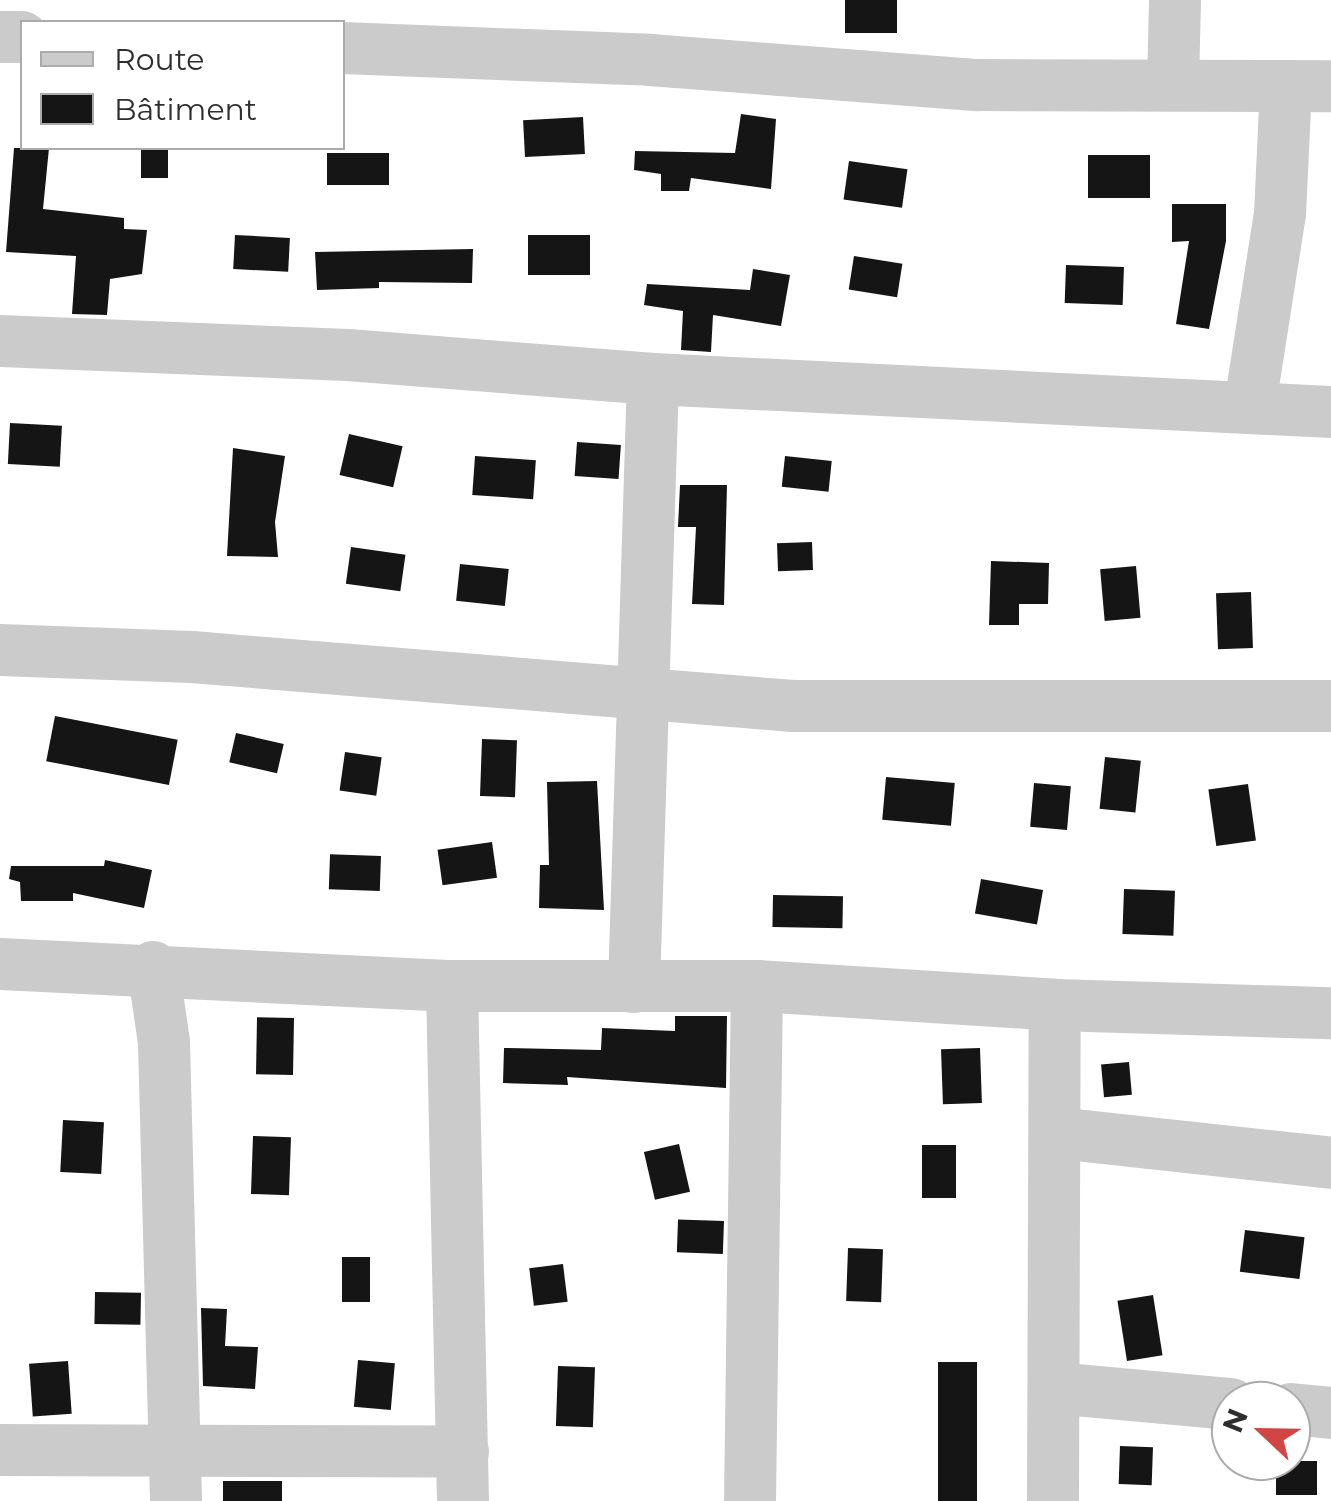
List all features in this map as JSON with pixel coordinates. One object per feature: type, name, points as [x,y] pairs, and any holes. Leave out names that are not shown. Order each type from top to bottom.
[{"type":"street","points":[[1172,84],[1175,0]]},
{"type":"street","points":[[345,48],[650,60],[978,86],[1309,86],[1280,214],[1250,406]]},
{"type":"street","points":[[0,341],[348,354],[653,379],[1331,412]]},
{"type":"street","points":[[634,986],[653,379]]},
{"type":"street","points":[[0,650],[192,656],[793,706],[1331,706]]},
{"type":"street","points":[[0,964],[153,967],[452,986],[757,986],[1055,1006],[1331,1012]]},
{"type":"street","points":[[153,967],[164,1042],[176,1477]]},
{"type":"street","points":[[0,1450],[176,1477],[463,1477],[452,986]]},
{"type":"street","points":[[750,1501],[757,986]]},
{"type":"street","points":[[1053,1501],[1055,1006]]},
{"type":"street","points":[[1057,1133],[1331,1163]]},
{"type":"street","points":[[1054,1388],[1211,1402]]},
{"type":"building","points":[[845,0],[897,0],[897,33],[845,33]]},
{"type":"building","points":[[741,114],[776,119],[771,189],[691,178],[689,191],[661,191],[661,174],[634,170],[635,151],[735,153]]},
{"type":"building","points":[[583,117],[585,154],[525,157],[523,120]]},
{"type":"building","points":[[14,148],[49,150],[43,209],[124,218],[124,229],[147,230],[142,274],[110,279],[107,315],[72,314],[76,256],[6,252]]},
{"type":"building","points":[[141,150],[168,150],[168,178],[141,178]]},
{"type":"building","points":[[327,153],[389,153],[389,185],[327,185]]},
{"type":"building","points":[[1088,155],[1150,155],[1150,198],[1088,198]]},
{"type":"building","points":[[849,161],[907,169],[902,208],[844,200]]},
{"type":"building","points":[[1172,204],[1226,204],[1226,241],[1209,329],[1176,324],[1189,241],[1172,242]]},
{"type":"building","points":[[235,235],[290,238],[288,272],[233,269]]},
{"type":"building","points":[[528,235],[590,235],[590,275],[528,275]]},
{"type":"building","points":[[473,249],[472,283],[379,282],[379,288],[317,290],[315,252]]},
{"type":"building","points":[[854,256],[902,264],[897,297],[849,290]]},
{"type":"building","points":[[1066,265],[1124,267],[1123,305],[1065,303]]},
{"type":"building","points":[[753,269],[790,275],[781,326],[713,315],[711,352],[681,350],[683,311],[644,305],[647,284],[750,290]]},
{"type":"building","points":[[10,423],[62,426],[60,467],[8,464]]},
{"type":"building","points":[[349,434],[403,446],[393,487],[340,475]]},
{"type":"building","points":[[577,442],[621,445],[619,479],[575,476]]},
{"type":"building","points":[[233,448],[285,456],[275,522],[278,557],[227,556]]},
{"type":"building","points":[[475,456],[536,460],[533,499],[472,495]]},
{"type":"building","points":[[785,456],[832,461],[829,492],[782,487]]},
{"type":"building","points":[[680,485],[727,485],[724,605],[692,604],[696,527],[678,527]]},
{"type":"building","points":[[812,542],[813,570],[778,571],[777,543]]},
{"type":"building","points":[[351,547],[405,555],[400,591],[346,584]]},
{"type":"building","points":[[991,561],[1049,563],[1048,604],[1019,604],[1019,625],[989,625]]},
{"type":"building","points":[[460,564],[509,569],[505,606],[456,601]]},
{"type":"building","points":[[1136,566],[1141,618],[1105,621],[1100,569]]},
{"type":"building","points":[[1251,592],[1253,648],[1218,649],[1216,593]]},
{"type":"building","points":[[55,716],[178,740],[169,785],[46,761]]},
{"type":"building","points":[[236,733],[284,744],[277,773],[229,762]]},
{"type":"building","points":[[482,739],[517,740],[515,797],[480,796]]},
{"type":"building","points":[[345,752],[382,757],[376,796],[340,791]]},
{"type":"building","points":[[1105,757],[1141,761],[1135,812],[1100,809]]},
{"type":"building","points":[[886,777],[955,783],[951,826],[882,820]]},
{"type":"building","points":[[597,781],[604,910],[539,908],[540,865],[549,865],[547,782]]},
{"type":"building","points":[[1034,783],[1071,786],[1067,830],[1030,827]]},
{"type":"building","points":[[1248,784],[1256,840],[1216,846],[1208,790]]},
{"type":"building","points":[[492,842],[497,878],[443,885],[438,850]]},
{"type":"building","points":[[330,854],[381,856],[380,891],[329,889]]},
{"type":"building","points":[[105,860],[152,870],[144,908],[73,893],[73,901],[21,901],[20,882],[9,879],[11,866],[104,866]]},
{"type":"building","points":[[981,879],[1043,890],[1037,924],[975,913]]},
{"type":"building","points":[[1124,889],[1175,891],[1173,936],[1122,934]]},
{"type":"building","points":[[773,895],[843,896],[842,928],[772,927]]},
{"type":"building","points":[[675,1016],[727,1016],[726,1088],[567,1077],[568,1085],[503,1083],[504,1048],[601,1050],[602,1028],[675,1031]]},
{"type":"building","points":[[257,1017],[294,1018],[293,1075],[256,1074]]},
{"type":"building","points":[[980,1048],[982,1103],[943,1104],[941,1049]]},
{"type":"building","points":[[1129,1062],[1132,1095],[1104,1097],[1101,1064]]},
{"type":"building","points":[[63,1120],[104,1122],[101,1174],[60,1172]]},
{"type":"building","points":[[253,1136],[291,1137],[289,1195],[251,1194]]},
{"type":"building","points":[[679,1144],[690,1192],[655,1200],[644,1152]]},
{"type":"building","points":[[922,1145],[956,1145],[956,1198],[922,1198]]},
{"type":"building","points":[[678,1219],[724,1221],[723,1254],[677,1252]]},
{"type":"building","points":[[1245,1230],[1305,1237],[1299,1279],[1240,1272]]},
{"type":"building","points":[[848,1248],[883,1249],[881,1302],[846,1301]]},
{"type":"building","points":[[342,1257],[370,1257],[370,1302],[342,1302]]},
{"type":"building","points":[[563,1264],[568,1302],[534,1306],[529,1268]]},
{"type":"building","points":[[95,1292],[141,1293],[140,1325],[94,1324]]},
{"type":"building","points":[[1153,1295],[1163,1355],[1127,1361],[1117,1301]]},
{"type":"building","points":[[201,1308],[227,1309],[225,1346],[258,1347],[255,1389],[203,1386]]},
{"type":"building","points":[[358,1360],[395,1363],[391,1410],[354,1407]]},
{"type":"building","points":[[68,1361],[72,1414],[33,1417],[29,1364]]},
{"type":"building","points":[[938,1362],[977,1362],[977,1501],[938,1501]]},
{"type":"building","points":[[558,1366],[595,1367],[593,1427],[556,1426]]},
{"type":"building","points":[[1120,1446],[1153,1447],[1152,1485],[1119,1484]]},
{"type":"building","points":[[1311,1461],[1317,1461],[1317,1495],[1276,1495],[1276,1481],[1311,1481]]},
{"type":"building","points":[[223,1481],[282,1481],[282,1501],[223,1501]]}]
